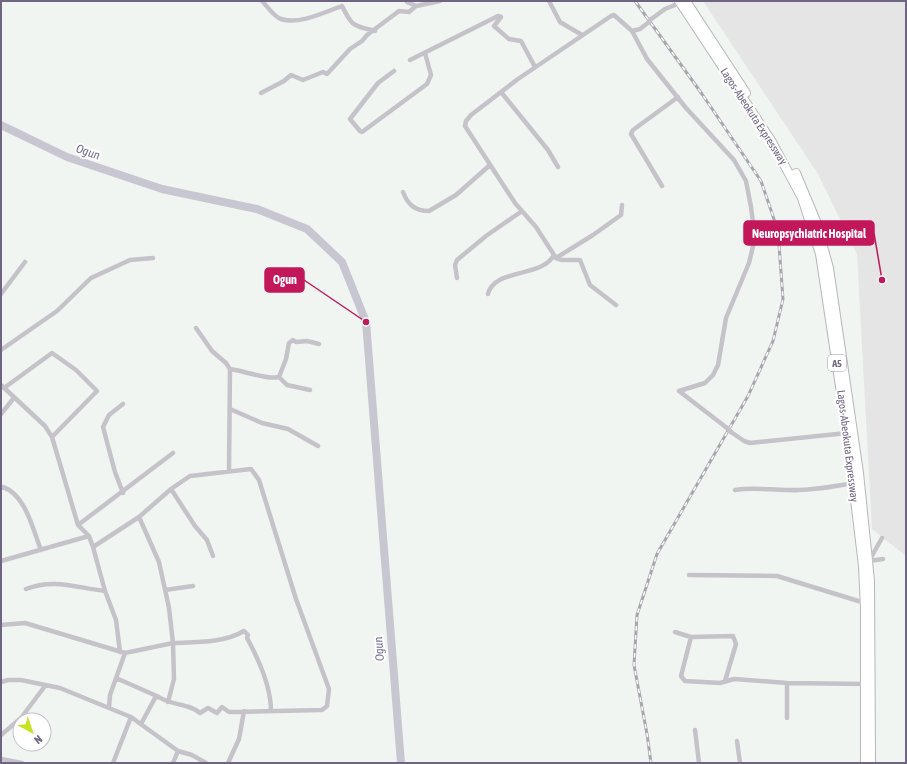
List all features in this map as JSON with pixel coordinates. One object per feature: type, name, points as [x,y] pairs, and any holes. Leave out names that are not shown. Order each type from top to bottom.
[{"type":"highway","name":"Lagos-Abeokuta Expressway","points":[[682,2],[772,142],[796,184],[806,210],[824,270],[847,433],[863,566],[865,603],[865,763]]},
{"type":"highway","name":"Lagos-Abeokuta Expressway","points":[[682,2],[784,152],[802,184],[816,221],[829,268],[859,473],[869,562],[871,763]]},
{"type":"street","points":[[262,1],[278,18],[293,20],[331,11],[342,6],[352,24],[362,29],[375,31]]},
{"type":"street","points":[[408,1],[407,2],[416,6]]},
{"type":"street","points":[[261,92],[284,81],[291,75],[302,80],[323,72],[327,74],[350,49],[399,11],[409,12],[416,6],[440,1]]},
{"type":"street","points":[[549,1],[560,22],[582,35]]},
{"type":"street","points":[[632,31],[640,29],[665,9],[682,2]]},
{"type":"street","points":[[616,305],[590,285],[580,260],[562,260],[555,256],[536,227],[522,211],[490,165],[465,126],[470,115],[534,68],[611,16],[614,16],[632,31],[647,59],[701,126],[734,160],[746,181],[751,207],[755,238],[749,263],[726,318],[718,365],[713,376],[705,383],[679,391],[744,441],[750,442],[847,433]]},
{"type":"street","points":[[410,60],[479,24],[501,17],[494,26],[509,39],[521,42],[534,68]]},
{"type":"street","points":[[394,71],[378,83],[350,119],[360,131],[362,132],[427,84],[431,75],[425,53]]},
{"type":"street","points":[[501,92],[548,150],[558,167]]},
{"type":"street","points":[[662,186],[631,134],[633,130],[678,97]]},
{"type":"street","points":[[403,192],[410,205],[416,209],[429,211],[456,195],[490,165]]},
{"type":"street","points":[[488,294],[490,288],[497,281],[530,271],[593,236],[621,215],[622,204]]},
{"type":"street","points":[[457,278],[455,265],[457,260],[486,236],[522,211]]},
{"type":"street","points":[[1,350],[57,311],[91,278],[130,260],[153,258]]},
{"type":"street","points":[[1,294],[25,262]]},
{"type":"street","points":[[196,328],[212,351],[226,363],[230,369],[229,471]]},
{"type":"street","points":[[279,377],[286,359],[288,343],[293,340],[296,342],[307,341],[319,344]]},
{"type":"street","points":[[52,436],[97,391],[76,370],[52,353],[2,387],[45,426],[52,436],[78,525],[88,536],[93,547],[105,591],[116,620],[123,653],[110,695],[108,708]]},
{"type":"street","points":[[230,369],[249,372],[273,379],[279,377]]},
{"type":"street","points":[[279,377],[287,385],[310,390]]},
{"type":"street","points":[[1,414],[13,398]]},
{"type":"street","points":[[122,493],[103,427],[108,415],[123,404]]},
{"type":"street","points":[[230,409],[262,424],[288,429],[318,446]]},
{"type":"street","points":[[78,525],[173,453]]},
{"type":"street","points":[[93,547],[139,517],[171,489],[190,476],[251,469],[259,480],[296,599],[329,689],[327,706],[322,710],[244,710],[229,712],[222,707],[216,713],[208,708],[200,713],[193,707],[168,702],[116,678]]},
{"type":"street","points":[[735,490],[749,488],[810,490],[853,483]]},
{"type":"street","points":[[1,488],[11,490],[21,502],[41,550]]},
{"type":"street","points":[[171,489],[195,526],[207,540],[213,556]]},
{"type":"street","points":[[139,517],[159,562],[166,590],[173,643],[174,679],[168,702]]},
{"type":"street","points":[[1,561],[88,536]]},
{"type":"street","points":[[869,562],[882,538]]},
{"type":"street","points":[[869,562],[884,559]]},
{"type":"street","points":[[689,575],[777,576],[865,603]]},
{"type":"street","points":[[26,589],[40,584],[52,583],[105,591]]},
{"type":"street","points":[[166,590],[193,586]]},
{"type":"street","points":[[1,625],[25,623],[123,653],[173,643],[196,642],[234,636],[244,631],[248,635],[247,638],[268,689],[271,698],[271,711]]},
{"type":"street","points":[[675,632],[691,637],[733,636],[736,640],[736,644],[725,681]]},
{"type":"street","points":[[691,637],[681,676],[686,681],[720,683],[734,679],[787,683],[864,684]]},
{"type":"street","points":[[1,682],[8,680],[21,680],[60,688],[131,716],[178,752],[192,755],[206,763]]},
{"type":"street","points":[[787,683],[787,718]]},
{"type":"street","points":[[1,735],[21,718],[45,686]]},
{"type":"street","points":[[141,724],[155,698],[159,697]]},
{"type":"street","points":[[228,763],[239,739],[244,710]]},
{"type":"street","points":[[113,763],[131,716]]},
{"type":"street","points":[[695,730],[699,763]]},
{"type":"street","points":[[737,741],[740,763]]},
{"type":"street","points":[[173,763],[178,752]]},
{"type":"street","points":[[1,758],[22,763]]},
{"type":"shaded area","points":[[703,1],[906,1],[906,556],[872,529],[857,254],[818,174]]},
{"type":"waterway","name":"Ogun","points":[[1,125],[67,157],[162,189],[257,209],[307,229],[342,262],[366,322],[401,763]]},
{"type":"railway","points":[[635,1],[702,94],[761,181],[778,231],[783,299],[773,341],[748,396],[657,554],[637,615],[634,665],[651,763]]},
{"type":"place","name":"Neuropsychiatric Hospital","points":[[882,280]]},
{"type":"place","name":"Ogun","points":[[366,322]]}]
